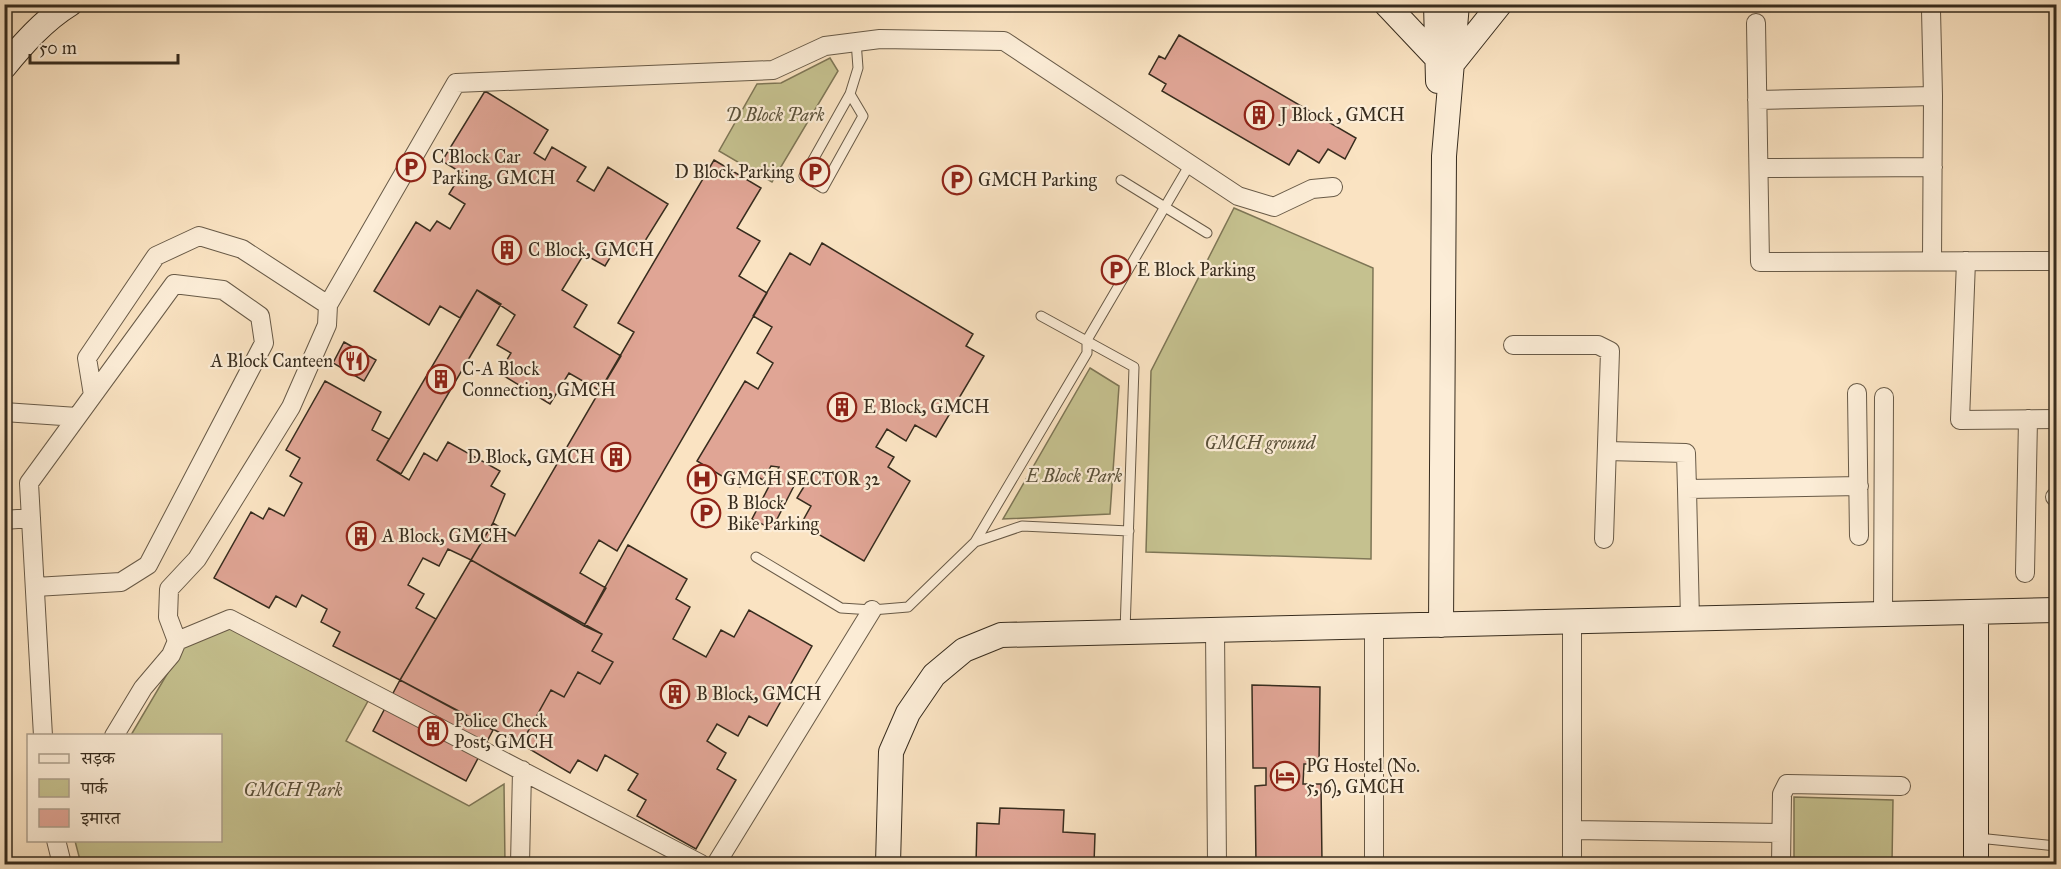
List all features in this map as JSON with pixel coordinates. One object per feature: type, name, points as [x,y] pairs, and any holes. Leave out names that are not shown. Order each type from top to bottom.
[{"type":"street","points":[[4,67],[50,19],[70,4]]},
{"type":"street","points":[[1386,4],[1444,60]]},
{"type":"street","points":[[1436,4],[1444,60],[1441,625]]},
{"type":"street","points":[[1444,60],[1457,4]]},
{"type":"street","points":[[1444,60],[1500,4]]},
{"type":"street","points":[[1931,10],[1932,261]]},
{"type":"street","points":[[1756,23],[1760,262],[2056,261]]},
{"type":"street","points":[[115,734],[143,688],[171,655],[177,641],[168,617],[169,589],[197,560],[291,407],[327,325],[328,305],[456,83],[772,70],[825,46],[856,41],[1004,42],[1238,196],[1274,207],[1312,189],[1333,187]]},
{"type":"street","points":[[1757,100],[1933,96]]},
{"type":"street","points":[[1759,168],[1933,167]]},
{"type":"street","points":[[93,395],[87,358],[156,256],[199,236],[242,249],[328,305]]},
{"type":"street","points":[[1966,261],[1960,420],[2056,419]]},
{"type":"street","points":[[35,587],[121,582],[148,565],[264,343],[260,316],[223,290],[174,284],[29,483],[43,734]]},
{"type":"street","points":[[1514,345],[1598,345],[1610,351],[1604,539]]},
{"type":"street","points":[[1857,393],[1859,536]]},
{"type":"street","points":[[1882,614],[1884,397]]},
{"type":"street","points":[[4,412],[77,417]]},
{"type":"street","points":[[2025,573],[2028,419]]},
{"type":"street","points":[[1606,452],[1686,453],[1690,619]]},
{"type":"street","points":[[1687,489],[1859,486]]},
{"type":"street","points":[[4,520],[31,518]]},
{"type":"street","points":[[716,864],[872,610]]},
{"type":"street","points":[[888,864],[891,752],[908,713],[934,675],[964,650],[1000,635],[2056,610]]},
{"type":"street","points":[[1976,612],[1976,864]]},
{"type":"street","points":[[177,641],[230,620],[701,864]]},
{"type":"street","points":[[1572,622],[1572,864]]},
{"type":"street","points":[[1374,626],[1374,864]]},
{"type":"street","points":[[1215,630],[1217,864]]},
{"type":"street","points":[[520,864],[522,770]]},
{"type":"street","points":[[1781,864],[1782,794],[1786,784],[1901,786]]},
{"type":"street","points":[[1572,830],[1781,833]]},
{"type":"street","points":[[56,842],[62,864]]},
{"type":"lane","points":[[850,94],[863,116],[823,188],[804,176],[850,94],[858,68],[856,41]]},
{"type":"lane","points":[[756,557],[841,608],[872,610],[908,607],[975,542],[1087,353],[1088,340],[1190,164]]},
{"type":"lane","points":[[1122,180],[1207,232]]},
{"type":"lane","points":[[1041,316],[1134,367],[1125,632]]},
{"type":"lane","points":[[975,542],[1023,526],[1129,531]]},
{"type":"lane","points":[[1976,838],[2056,846]]},
{"type":"green space","name":"D Block Park","points":[[830,58],[838,71],[772,182],[719,151],[757,84],[781,83]]},
{"type":"green space","name":"GMCH ground","points":[[1234,208],[1373,268],[1371,559],[1146,552],[1151,371]]},
{"type":"green space","name":"E Block Park","points":[[1090,368],[1119,386],[1110,514],[1003,519]]},
{"type":"green space","name":"GMCH Park","points":[[231,628],[368,701],[346,741],[469,806],[504,784],[505,864],[81,864],[75,842],[222,842],[222,734],[132,734],[183,647]]},
{"type":"green space","points":[[1794,797],[1893,800],[1892,864],[1794,864]]},
{"type":"building","name":"J Block , GMCH","points":[[1179,35],[1356,138],[1345,159],[1328,149],[1319,163],[1298,150],[1289,165],[1162,91],[1166,84],[1149,74],[1159,56],[1165,59]]},
{"type":"building","name":"C Block, GMCH","points":[[485,91],[548,130],[534,153],[545,160],[552,147],[586,167],[577,181],[594,191],[608,167],[668,204],[635,257],[617,246],[605,266],[584,254],[562,290],[587,305],[574,327],[621,356],[600,391],[569,373],[550,404],[499,373],[511,353],[497,345],[515,315],[477,290],[460,318],[440,306],[429,325],[374,291],[416,222],[430,231],[437,221],[450,229],[465,204],[449,194],[462,173],[442,161]]},
{"type":"building","name":"D Block, GMCH","points":[[714,160],[761,188],[737,228],[760,241],[739,276],[767,293],[617,551],[599,540],[580,573],[606,588],[584,626],[471,560],[493,523],[515,536],[634,332],[618,323]]},
{"type":"building","name":"E Block, GMCH","points":[[822,243],[973,334],[966,346],[984,356],[936,437],[915,425],[906,441],[887,429],[876,447],[894,457],[888,467],[910,481],[864,561],[801,524],[811,506],[797,498],[808,480],[797,480],[772,529],[752,519],[779,467],[771,466],[763,480],[749,472],[740,487],[697,461],[745,381],[758,389],[773,363],[757,353],[772,327],[753,316],[790,253],[810,265]]},
{"type":"building","name":"C-A Block Connection, GMCH","points":[[477,290],[501,304],[401,474],[377,460]]},
{"type":"building","name":"A Block Canteen","points":[[344,342],[376,360],[364,381],[333,363]]},
{"type":"building","name":"A Block, GMCH","points":[[325,381],[381,412],[372,430],[389,439],[377,460],[409,480],[424,453],[437,461],[448,442],[500,471],[491,486],[505,494],[493,523],[471,560],[448,549],[439,566],[423,558],[408,585],[424,594],[416,608],[436,619],[400,680],[333,646],[340,632],[321,622],[327,609],[302,595],[296,607],[276,596],[269,608],[214,578],[251,512],[263,519],[269,508],[284,516],[302,483],[290,476],[300,458],[286,450]]},
{"type":"building","name":"B Block, GMCH","points":[[628,545],[687,579],[676,599],[690,607],[673,639],[706,657],[721,630],[734,637],[749,610],[812,646],[767,726],[749,716],[738,736],[717,724],[707,741],[726,753],[717,769],[736,780],[696,849],[637,816],[646,800],[628,790],[638,774],[605,755],[597,771],[578,760],[570,773],[521,744],[551,690],[564,697],[578,672],[600,684],[613,662],[592,651],[602,634],[584,626]]},
{"type":"building","points":[[471,560],[602,634],[592,651],[613,662],[600,684],[578,672],[564,697],[551,690],[521,744],[400,680]]},
{"type":"building","name":"Police Check Post, GMCH","points":[[400,680],[493,730],[466,781],[373,731]]},
{"type":"building","name":"PG Hostel (No. 5, 6), GMCH","points":[[1252,685],[1320,687],[1319,764],[1304,764],[1303,784],[1321,784],[1322,863],[1256,864],[1255,786],[1266,785],[1266,768],[1253,768]]},
{"type":"building","points":[[1000,808],[1064,810],[1063,832],[1095,834],[1094,864],[976,864],[977,823],[999,824]]},
{"type":"place","name":"J Block , GMCH","points":[[1259,115]]},
{"type":"place","name":"C Block Car Parking, GMCH","points":[[411,167]]},
{"type":"place","name":"D Block Parking","points":[[815,172]]},
{"type":"place","name":"GMCH Parking","points":[[957,180]]},
{"type":"place","name":"C Block, GMCH","points":[[507,250]]},
{"type":"place","name":"E Block Parking","points":[[1116,270]]},
{"type":"place","name":"A Block Canteen","points":[[354,361]]},
{"type":"place","name":"C-A Block Connection, GMCH","points":[[441,379]]},
{"type":"place","name":"E Block, GMCH","points":[[842,407]]},
{"type":"place","name":"D Block, GMCH","points":[[616,457]]},
{"type":"place","name":"GMCH SECTOR 32","points":[[702,479]]},
{"type":"place","name":"B Block Bike Parking","points":[[706,513]]},
{"type":"place","name":"A Block, GMCH","points":[[361,536]]},
{"type":"place","name":"B Block, GMCH","points":[[675,694]]},
{"type":"place","name":"Police Check Post, GMCH","points":[[433,731]]},
{"type":"place","name":"PG Hostel (No. 5, 6), GMCH","points":[[1285,776]]}]
